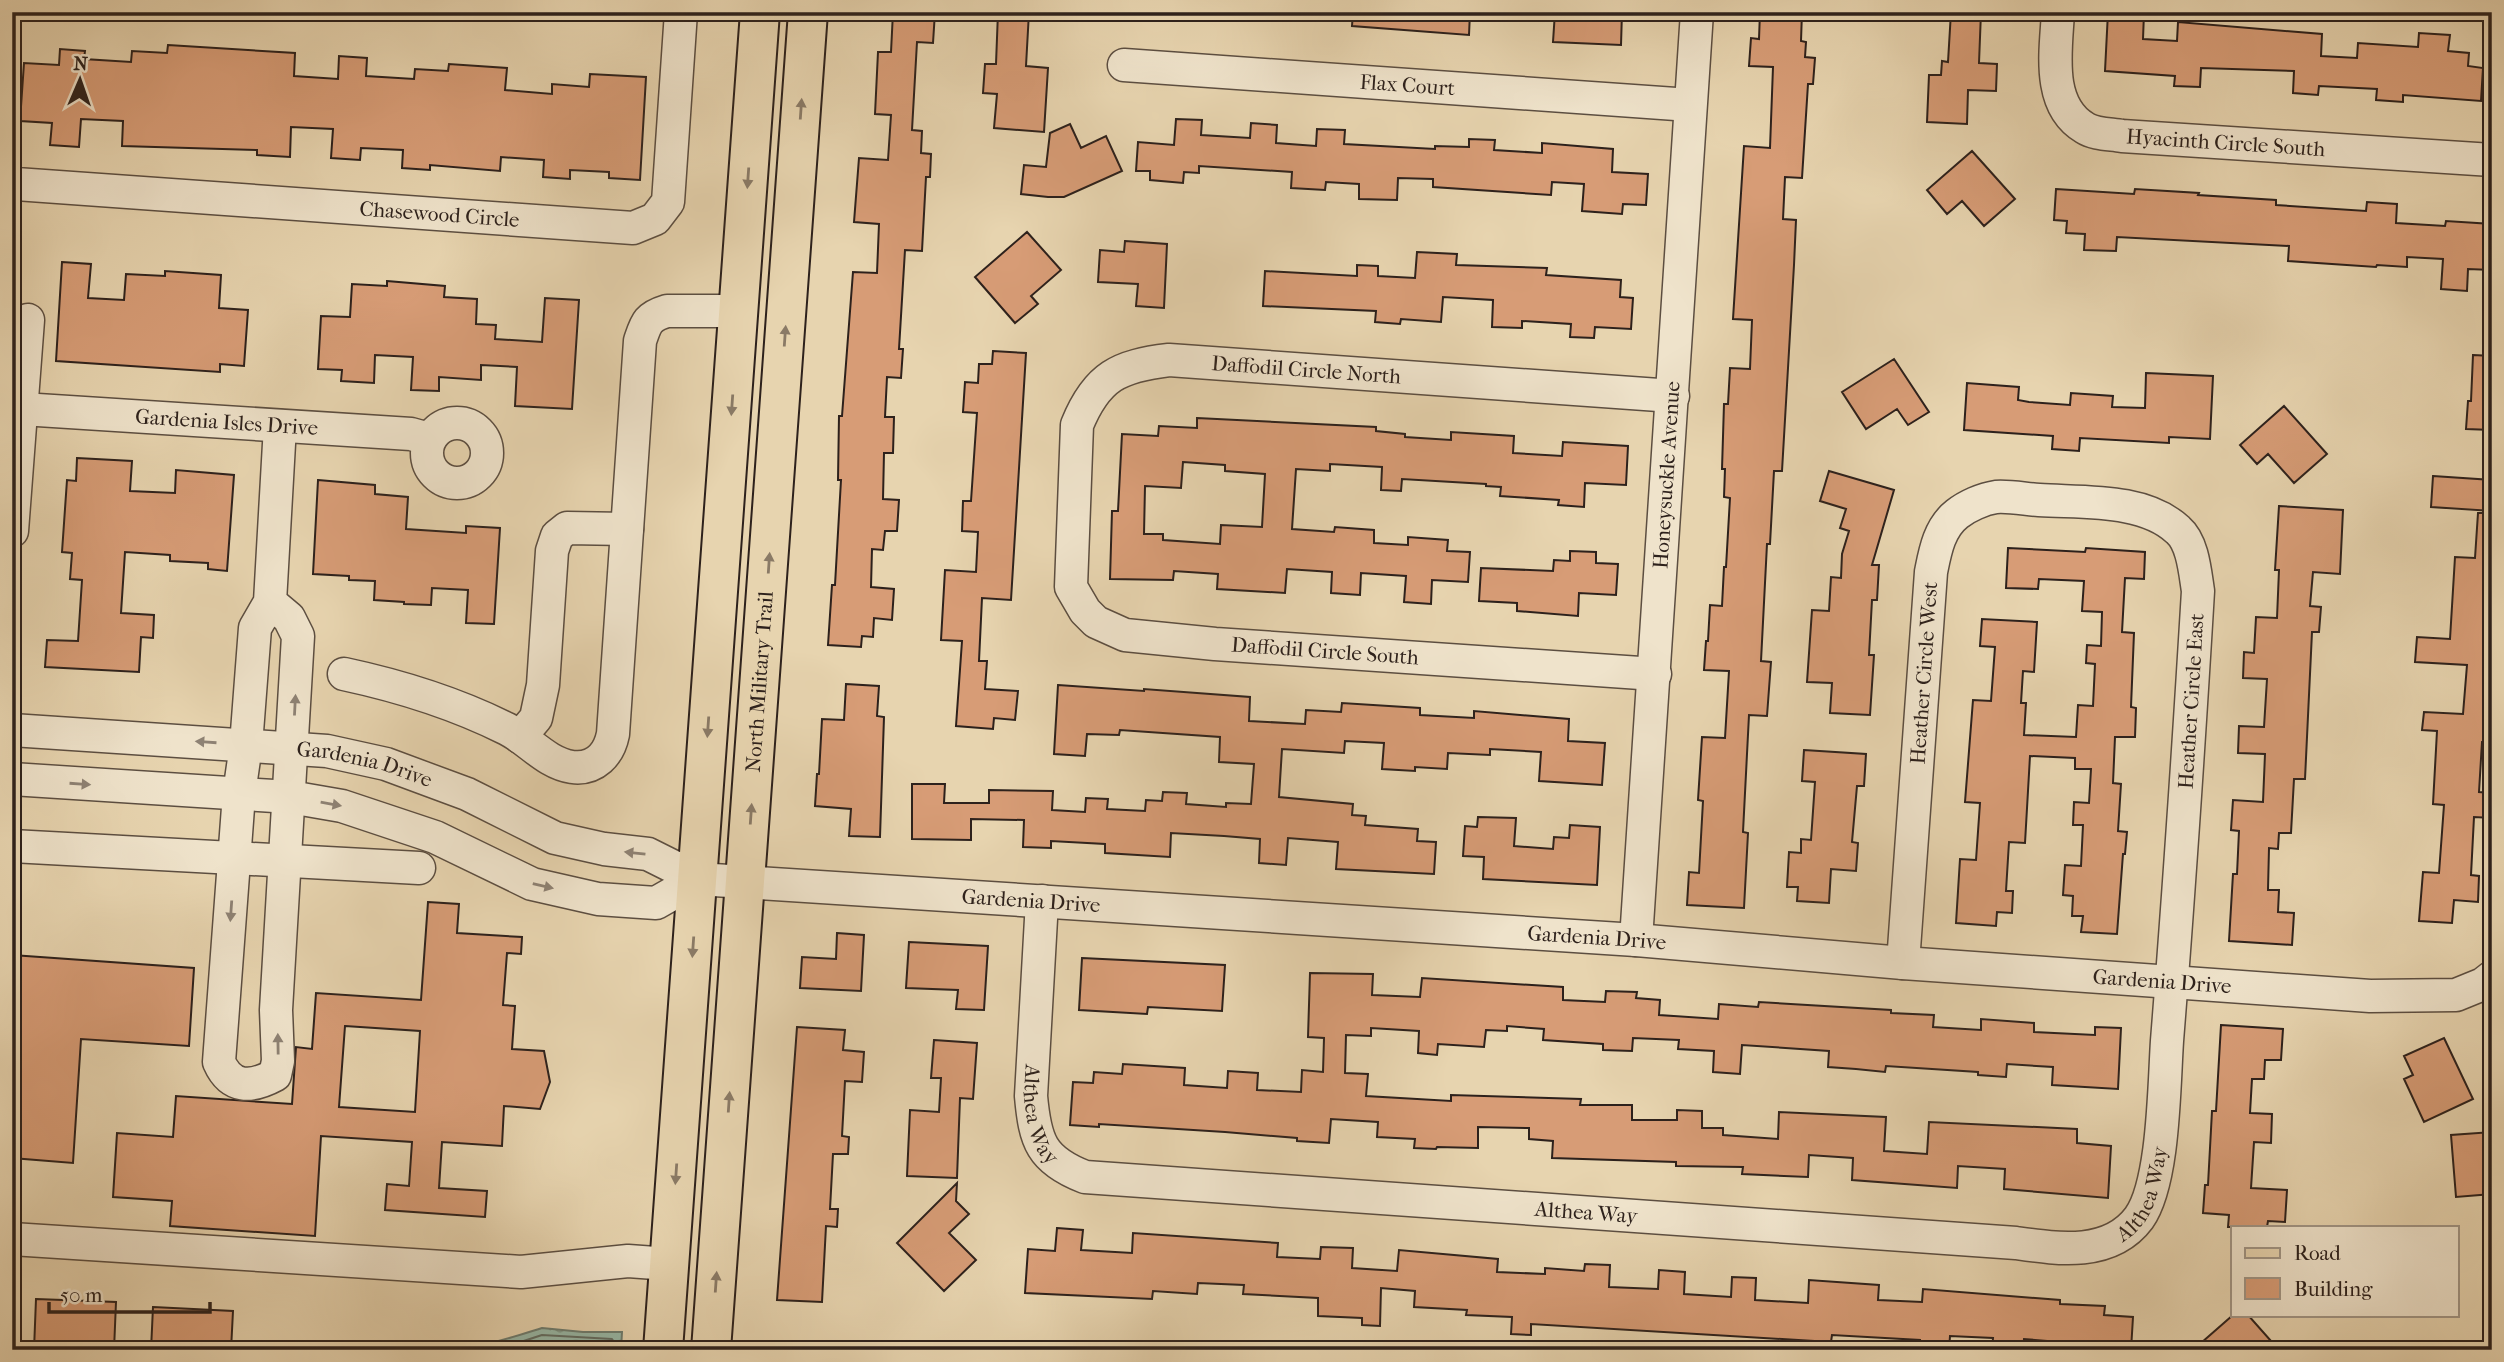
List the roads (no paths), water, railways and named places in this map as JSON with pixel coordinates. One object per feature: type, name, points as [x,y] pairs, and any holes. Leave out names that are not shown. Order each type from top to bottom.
[{"type":"main road","points":[[663,1350],[760,12]]},
{"type":"main road","name":"North Military Trail","points":[[710,1350],[808,12]]},
{"type":"street","name":"Chasewood Circle","points":[[12,182],[30,186],[633,228],[655,219],[668,202],[681,12]]},
{"type":"street","name":"Honeysuckle Avenue","points":[[1636,940],[1697,12]]},
{"type":"street","name":"Hyacinth Circle South","points":[[2058,12],[2055,75],[2071,118],[2087,130],[2122,136],[2492,160]]},
{"type":"street","name":"Flax Court","points":[[1124,65],[1690,105]]},
{"type":"street","points":[[344,674],[397,685],[475,713],[520,737],[546,756],[574,768],[603,757],[610,748],[613,734],[640,341],[646,323],[667,311],[738,311]]},
{"type":"street","points":[[12,531],[28,320]]},
{"type":"street","name":"Daffodil Circle North","points":[[1072,532],[1077,425],[1085,405],[1097,389],[1116,372],[1138,364],[1169,360],[1673,396]]},
{"type":"street","name":"Gardenia Isles Drive","points":[[22,409],[411,434],[429,439]]},
{"type":"street","points":[[270,602],[289,618],[298,636],[276,1010],[278,1061],[275,1075],[260,1083],[240,1084],[225,1076],[219,1062],[239,794],[246,746],[255,628],[270,602],[280,426]]},
{"type":"street","name":"Heather Circle West","points":[[1903,963],[1931,572],[1937,545],[1955,515],[1972,505],[1996,497],[2078,503]]},
{"type":"street","name":"Heather Circle East","points":[[2078,503],[2141,510],[2162,519],[2180,531],[2195,573],[2197,612],[2172,983]]},
{"type":"street","points":[[520,737],[536,718],[543,685],[551,551],[558,536],[567,528],[627,529]]},
{"type":"street","name":"Daffodil Circle South","points":[[1072,532],[1071,586],[1085,611],[1096,622],[1125,635],[1215,644],[1655,674]]},
{"type":"street","name":"Gardenia Drive","points":[[12,730],[327,751],[386,764],[467,794],[555,838],[604,849],[648,854],[698,879],[1636,940],[1903,963],[2370,996],[2456,995],[2489,987]]},
{"type":"street","name":"Gardenia Drive","points":[[12,779],[290,797],[342,806],[435,837],[532,884],[598,899],[656,903],[698,879]]},
{"type":"street","points":[[12,845],[419,868]]},
{"type":"street","name":"Althea Way","points":[[1042,901],[1031,1097],[1034,1125],[1042,1146],[1051,1158],[1065,1169],[1085,1177],[1116,1181],[2016,1243],[2052,1248],[2091,1248],[2126,1232],[2140,1217],[2149,1198],[2157,1165],[2172,983]]},
{"type":"street","points":[[12,1239],[521,1272],[628,1261],[669,1265]]},
{"type":"water","points":[[542,1328],[622,1332],[621,1350],[365,1350],[388,1347],[468,1347],[500,1341]]},
{"type":"water","points":[[743,1344],[832,1350],[742,1350]]}]
